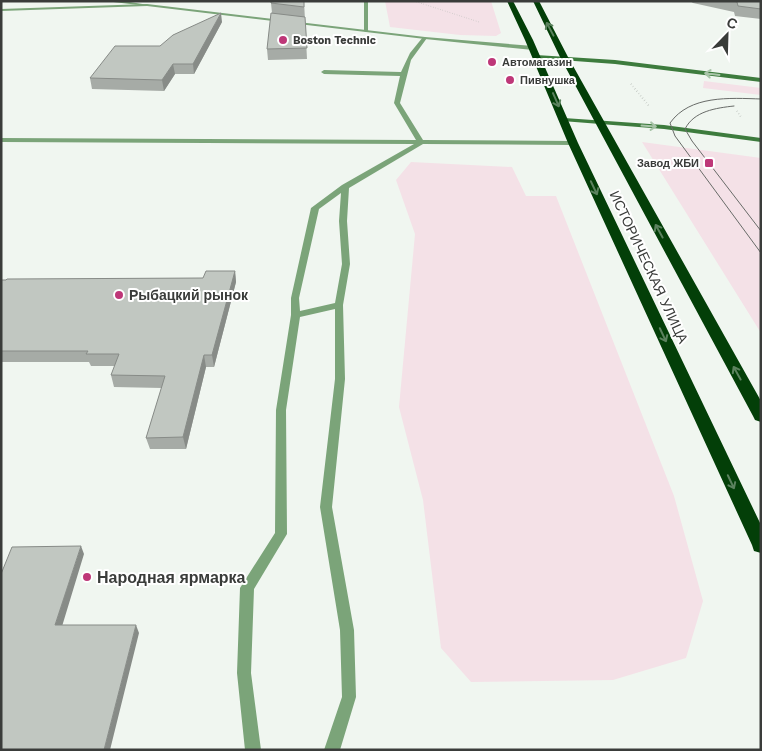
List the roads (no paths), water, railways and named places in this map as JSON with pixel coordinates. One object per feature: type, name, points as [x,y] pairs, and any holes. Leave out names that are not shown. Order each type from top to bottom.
[{"type":"highway","name":"ИСТОРИЧЕСКАЯ УЛИЦА","points":[[510,1],[573,143],[761,545]]},
{"type":"highway","name":"ИСТОРИЧЕСКАЯ УЛИЦА","points":[[536,1],[564,57],[761,416]]},
{"type":"main road","points":[[536,57],[564,57],[761,80]]},
{"type":"main road","points":[[564,120],[664,127],[761,140]]},
{"type":"street","points":[[107,1],[426,38],[532,48]]},
{"type":"street","points":[[366,1],[366,31]]},
{"type":"street","points":[[1,10],[147,5]]},
{"type":"street","points":[[421,143],[398,103],[406,62],[413,49],[426,38]]},
{"type":"street","points":[[324,72],[404,74]]},
{"type":"street","points":[[1,140],[573,143]]},
{"type":"street","points":[[253,750],[244,673],[247,588],[281,534],[282,410],[296,315],[295,298],[315,208],[346,187],[421,143]]},
{"type":"street","points":[[332,750],[349,697],[347,630],[326,507],[340,379],[339,305],[346,264],[343,222],[346,187]]},
{"type":"street","points":[[296,315],[339,305]]},
{"type":"tram line","points":[[761,99],[736,98],[699,103],[688,107],[670,123],[675,136],[761,253]]},
{"type":"tram line","points":[[734,106],[713,109],[700,114],[685,129],[692,141],[761,231]]},
{"type":"place","name":"Boston Technic","points":[[283,40]]},
{"type":"place","name":"Автомагазин","points":[[492,62]]},
{"type":"place","name":"Пивнушка","points":[[510,80]]},
{"type":"place","name":"Завод ЖБИ","points":[[709,163]]},
{"type":"place","name":"Рыбацкий рынок","points":[[119,295]]},
{"type":"place","name":"Народная ярмарка","points":[[87,577]]}]
